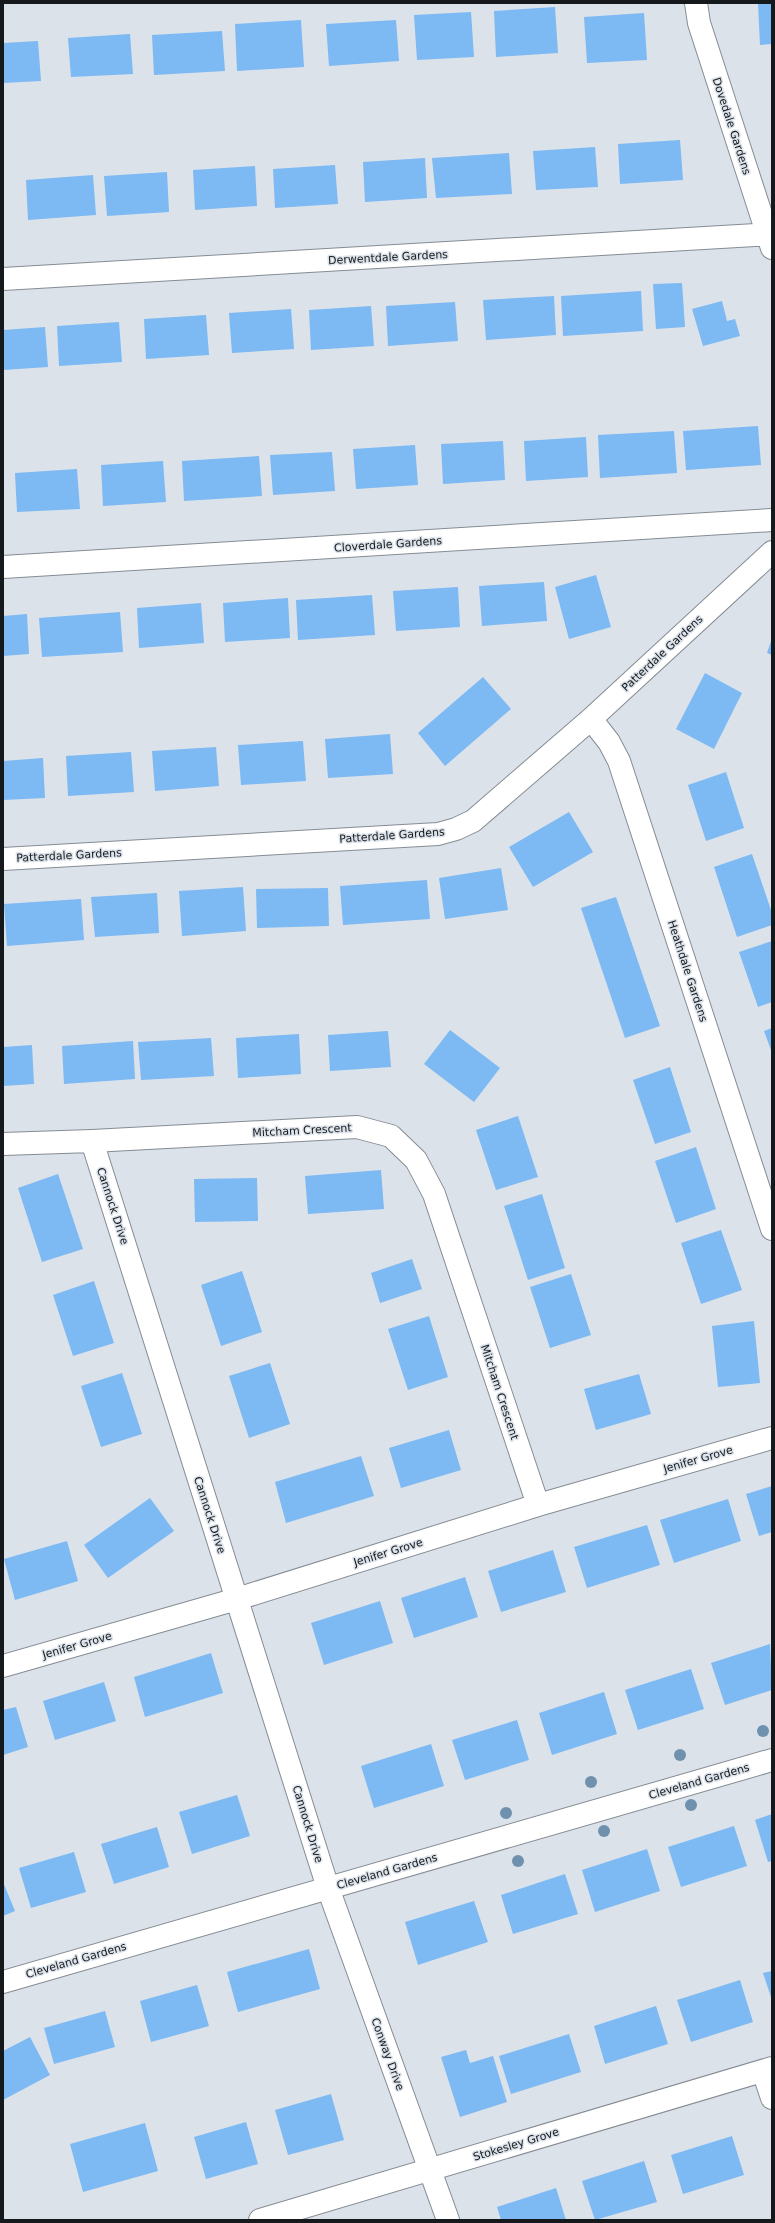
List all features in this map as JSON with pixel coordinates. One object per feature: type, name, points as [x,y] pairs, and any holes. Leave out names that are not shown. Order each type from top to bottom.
[{"type":"street","name":"Dovedale Gardens","points":[[696,3],[699,23],[770,239]]},
{"type":"street","name":"Derwentdale Gardens","points":[[3,279],[770,239]]},
{"type":"street","name":"Cloverdale Gardens","points":[[3,567],[772,520]]},
{"type":"street","name":"Patterdale Gardens","points":[[3,859],[438,834],[456,829],[473,821],[591,719],[772,552]]},
{"type":"street","name":"Heathdale Gardens","points":[[591,719],[609,742],[619,761],[772,1229]]},
{"type":"street","name":"Mitcham Crescent","points":[[3,1144],[92,1142],[357,1127],[391,1136],[416,1160],[434,1194],[538,1505]]},
{"type":"street","name":"Cannock Drive","points":[[92,1142],[328,1888]]},
{"type":"street","name":"Jenifer Grove","points":[[3,1666],[237,1599],[538,1505],[772,1438]]},
{"type":"street","name":"Cleveland Gardens","points":[[3,1982],[772,1760]]},
{"type":"street","name":"Conway Drive","points":[[328,1888],[448,2220]]},
{"type":"street","name":"Stokesley Grove","points":[[260,2220],[767,2069]]},
{"type":"street","points":[[767,2069],[772,2098]]},
{"type":"building","points":[[758,3],[772,3],[772,44],[760,45]]},
{"type":"building","points":[[555,7],[558,53],[496,57],[494,11]]},
{"type":"building","points":[[471,12],[474,57],[417,60],[414,15]]},
{"type":"building","points":[[644,13],[647,60],[587,63],[584,17]]},
{"type":"building","points":[[301,20],[304,67],[237,71],[235,24]]},
{"type":"building","points":[[396,20],[399,61],[329,66],[326,24]]},
{"type":"building","points":[[222,31],[225,71],[154,75],[152,35]]},
{"type":"building","points":[[130,34],[133,74],[71,77],[68,38]]},
{"type":"building","points":[[38,41],[41,81],[3,83],[3,43]]},
{"type":"building","points":[[680,140],[683,180],[620,184],[618,144]]},
{"type":"building","points":[[595,147],[598,187],[536,190],[533,151]]},
{"type":"building","points":[[509,153],[512,194],[436,198],[432,158]]},
{"type":"building","points":[[425,158],[427,198],[365,202],[363,162]]},
{"type":"building","points":[[335,165],[338,204],[275,208],[273,169]]},
{"type":"building","points":[[255,166],[257,206],[195,210],[193,170]]},
{"type":"building","points":[[167,172],[169,212],[107,216],[104,176]]},
{"type":"building","points":[[93,175],[96,215],[28,220],[26,180]]},
{"type":"building","points":[[682,283],[685,327],[656,329],[653,284]]},
{"type":"building","points":[[641,291],[643,331],[563,336],[561,296]]},
{"type":"building","points":[[554,296],[556,335],[486,340],[483,300]]},
{"type":"building","points":[[722,301],[727,321],[735,319],[740,336],[703,346],[692,309]]},
{"type":"building","points":[[455,302],[458,341],[388,346],[386,306]]},
{"type":"building","points":[[371,306],[374,346],[311,350],[309,310]]},
{"type":"building","points":[[291,309],[294,349],[232,353],[229,313]]},
{"type":"building","points":[[206,315],[209,355],[146,359],[144,319]]},
{"type":"building","points":[[119,322],[122,362],[59,366],[57,326]]},
{"type":"building","points":[[45,327],[48,367],[3,370],[3,330]]},
{"type":"building","points":[[758,426],[761,465],[686,470],[683,431]]},
{"type":"building","points":[[674,431],[677,473],[600,478],[598,435]]},
{"type":"building","points":[[586,437],[588,477],[526,481],[524,441]]},
{"type":"building","points":[[503,441],[505,480],[443,484],[441,444]]},
{"type":"building","points":[[415,445],[418,485],[356,489],[353,449]]},
{"type":"building","points":[[332,452],[335,491],[273,495],[270,455]]},
{"type":"building","points":[[259,456],[262,496],[184,501],[182,461]]},
{"type":"building","points":[[163,461],[166,502],[103,506],[101,465]]},
{"type":"building","points":[[77,469],[80,509],[17,512],[15,473]]},
{"type":"building","points":[[596,575],[611,627],[569,639],[555,587]]},
{"type":"building","points":[[544,582],[547,621],[482,626],[479,586]]},
{"type":"building","points":[[458,587],[460,627],[396,631],[393,591]]},
{"type":"building","points":[[372,595],[375,635],[298,640],[296,600]]},
{"type":"building","points":[[288,598],[290,638],[225,642],[223,603]]},
{"type":"building","points":[[201,603],[204,643],[139,648],[137,608]]},
{"type":"building","points":[[120,612],[123,652],[42,657],[39,618]]},
{"type":"building","points":[[27,614],[29,654],[3,656],[3,616]]},
{"type":"building","points":[[772,638],[772,655],[767,653]]},
{"type":"building","points":[[705,673],[742,693],[714,749],[676,729]]},
{"type":"building","points":[[483,677],[511,709],[445,766],[418,733]]},
{"type":"building","points":[[390,734],[393,774],[328,778],[325,739]]},
{"type":"building","points":[[303,741],[306,781],[241,785],[238,745]]},
{"type":"building","points":[[216,747],[219,786],[155,791],[152,751]]},
{"type":"building","points":[[131,752],[134,792],[68,796],[66,756]]},
{"type":"building","points":[[43,758],[45,798],[3,800],[3,761]]},
{"type":"building","points":[[726,772],[744,828],[706,841],[688,785]]},
{"type":"building","points":[[569,812],[593,852],[533,887],[509,847]]},
{"type":"building","points":[[752,854],[772,913],[772,925],[737,937],[714,867]]},
{"type":"building","points":[[501,868],[508,910],[445,919],[439,878]]},
{"type":"building","points":[[427,880],[430,919],[343,925],[340,886]]},
{"type":"building","points":[[243,887],[246,931],[182,936],[179,891]]},
{"type":"building","points":[[328,888],[329,926],[257,928],[256,889]]},
{"type":"building","points":[[157,893],[159,933],[95,937],[91,897]]},
{"type":"building","points":[[616,897],[660,1026],[625,1038],[581,908]]},
{"type":"building","points":[[81,899],[84,940],[7,946],[4,904]]},
{"type":"building","points":[[772,941],[772,1002],[758,1007],[739,952]]},
{"type":"building","points":[[772,1028],[772,1053],[764,1031]]},
{"type":"building","points":[[450,1030],[500,1068],[474,1102],[424,1064]]},
{"type":"building","points":[[388,1031],[391,1067],[330,1071],[328,1035]]},
{"type":"building","points":[[299,1034],[301,1074],[238,1078],[236,1038]]},
{"type":"building","points":[[211,1038],[214,1076],[141,1080],[138,1042]]},
{"type":"building","points":[[133,1041],[135,1079],[64,1084],[62,1046]]},
{"type":"building","points":[[32,1045],[34,1084],[3,1086],[3,1047]]},
{"type":"building","points":[[670,1067],[691,1132],[655,1144],[633,1080]]},
{"type":"building","points":[[518,1116],[538,1177],[496,1190],[476,1130]]},
{"type":"building","points":[[696,1147],[716,1209],[676,1223],[655,1161]]},
{"type":"building","points":[[381,1170],[384,1209],[308,1214],[305,1176]]},
{"type":"building","points":[[58,1174],[83,1249],[42,1262],[18,1188]]},
{"type":"building","points":[[257,1178],[258,1221],[195,1222],[194,1179]]},
{"type":"building","points":[[542,1194],[565,1268],[528,1280],[504,1206]]},
{"type":"building","points":[[721,1230],[742,1290],[701,1304],[681,1243]]},
{"type":"building","points":[[412,1259],[422,1289],[380,1303],[371,1273]]},
{"type":"building","points":[[242,1271],[262,1332],[221,1346],[201,1285]]},
{"type":"building","points":[[571,1274],[591,1335],[550,1348],[530,1287]]},
{"type":"building","points":[[94,1281],[114,1343],[73,1356],[53,1295]]},
{"type":"building","points":[[429,1316],[448,1377],[408,1390],[388,1329]]},
{"type":"building","points":[[754,1321],[760,1383],[718,1387],[712,1326]]},
{"type":"building","points":[[270,1363],[290,1424],[249,1438],[229,1376]]},
{"type":"building","points":[[122,1373],[142,1434],[101,1447],[81,1386]]},
{"type":"building","points":[[639,1374],[651,1414],[596,1430],[584,1389]]},
{"type":"building","points":[[449,1430],[461,1470],[401,1488],[389,1448]]},
{"type":"building","points":[[361,1456],[374,1496],[286,1523],[275,1482]]},
{"type":"building","points":[[772,1486],[772,1532],[759,1536],[746,1494]]},
{"type":"building","points":[[150,1498],[174,1531],[108,1578],[84,1545]]},
{"type":"building","points":[[728,1499],[741,1541],[674,1563],[660,1520]]},
{"type":"building","points":[[647,1525],[660,1565],[587,1588],[574,1547]]},
{"type":"building","points":[[67,1541],[78,1581],[15,1600],[4,1559]]},
{"type":"building","points":[[553,1550],[566,1592],[501,1612],[488,1571]]},
{"type":"building","points":[[465,1577],[478,1617],[414,1638],[401,1598]]},
{"type":"building","points":[[380,1601],[393,1643],[324,1665],[311,1623]]},
{"type":"building","points":[[770,1644],[772,1690],[725,1705],[711,1663]]},
{"type":"building","points":[[211,1653],[223,1693],[145,1717],[134,1677]]},
{"type":"building","points":[[691,1669],[704,1709],[638,1730],[625,1690]]},
{"type":"building","points":[[104,1682],[116,1721],[55,1740],[43,1701]]},
{"type":"building","points":[[604,1692],[617,1734],[552,1755],[539,1713]]},
{"type":"building","points":[[16,1707],[28,1747],[3,1755],[3,1710]]},
{"type":"building","points":[[517,1720],[529,1760],[465,1780],[452,1740]]},
{"type":"building","points":[[431,1744],[444,1786],[374,1808],[361,1766]]},
{"type":"building","points":[[237,1795],[250,1836],[192,1854],[179,1812]]},
{"type":"building","points":[[772,1814],[772,1861],[768,1862],[755,1820]]},
{"type":"building","points":[[734,1826],[747,1866],[681,1887],[668,1847]]},
{"type":"building","points":[[157,1827],[169,1867],[114,1884],[101,1844]]},
{"type":"building","points":[[647,1849],[660,1891],[595,1912],[582,1870]]},
{"type":"building","points":[[74,1852],[86,1892],[31,1908],[19,1868]]},
{"type":"building","points":[[565,1874],[578,1914],[513,1934],[501,1895]]},
{"type":"building","points":[[3,1882],[15,1911],[3,1916]]},
{"type":"building","points":[[474,1901],[488,1942],[418,1965],[405,1922]]},
{"type":"building","points":[[309,1949],[320,1989],[238,2012],[227,1972]]},
{"type":"building","points":[[772,1971],[772,2000],[763,1973]]},
{"type":"building","points":[[740,1980],[753,2022],[691,2042],[677,2000]]},
{"type":"building","points":[[197,1985],[209,2026],[151,2042],[140,2001]]},
{"type":"building","points":[[656,2006],[668,2044],[605,2064],[594,2026]]},
{"type":"building","points":[[105,2011],[115,2047],[54,2064],[44,2028]]},
{"type":"building","points":[[569,2034],[581,2072],[511,2094],[499,2056]]},
{"type":"building","points":[[30,2037],[50,2075],[3,2100],[3,2051]]},
{"type":"building","points":[[466,2050],[470,2063],[493,2056],[507,2102],[460,2117],[441,2057]]},
{"type":"building","points":[[331,2094],[344,2140],[288,2155],[275,2110]]},
{"type":"building","points":[[246,2122],[258,2164],[206,2179],[194,2137]]},
{"type":"building","points":[[145,2123],[158,2171],[83,2192],[70,2144]]},
{"type":"building","points":[[732,2136],[744,2175],[683,2194],[671,2155]]},
{"type":"building","points":[[644,2161],[657,2202],[595,2220],[582,2181]]},
{"type":"building","points":[[556,2188],[566,2220],[501,2220],[497,2207]]}]
